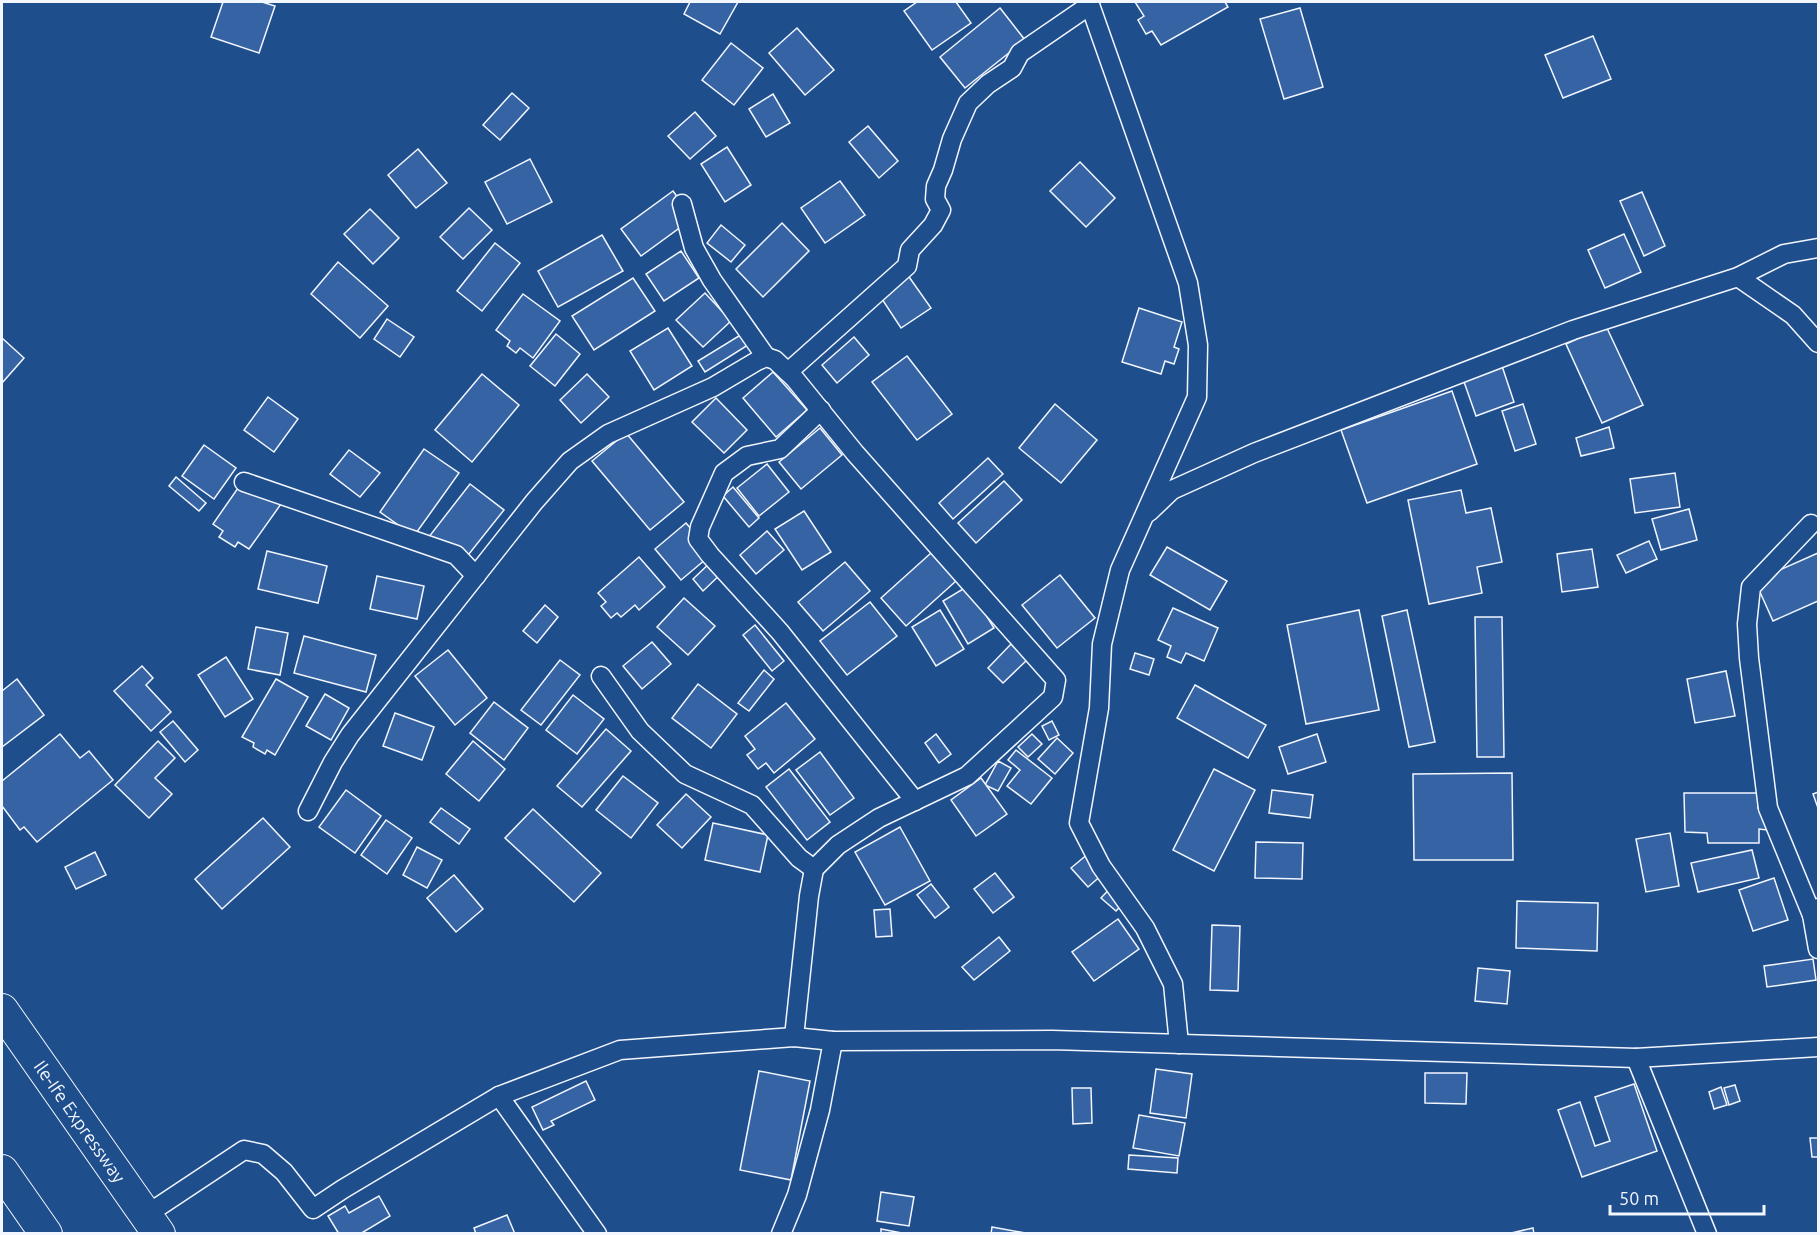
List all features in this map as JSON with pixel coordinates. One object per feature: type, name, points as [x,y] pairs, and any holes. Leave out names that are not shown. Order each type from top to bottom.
[{"type":"highway","name":"Ile-Ife Expressway","points":[[2,1010],[153,1224]]},
{"type":"highway","points":[[2,1171],[46,1233]]},
{"type":"street","points":[[788,372],[908,266],[910,250],[933,225],[941,210],[935,199],[936,186],[952,139],[968,103],[988,84],[1011,68],[1020,53],[1090,3],[1188,283],[1198,345],[1197,397],[1120,570],[1102,644],[1099,708],[1079,823],[1101,866],[1145,928],[1173,984],[1179,1044]]},
{"type":"street","points":[[682,204],[694,248],[712,280],[766,357],[775,360],[788,372],[894,497],[1056,680],[1053,697],[967,776],[879,818],[838,845],[814,869],[794,1037]]},
{"type":"street","points":[[1142,520],[1172,490],[1254,453],[1573,330],[1738,277],[1784,254],[1818,248]]},
{"type":"street","points":[[1738,277],[1793,315],[1818,343]]},
{"type":"street","points":[[308,812],[333,762],[350,735],[534,502],[570,461],[608,434],[713,387],[766,357]]},
{"type":"street","points":[[821,410],[780,449],[747,456],[724,473],[700,527],[698,539],[780,632],[915,801]]},
{"type":"street","points":[[244,482],[456,555],[476,576]]},
{"type":"street","points":[[1811,524],[1751,587],[1747,624],[1768,808],[1815,911],[1818,949]]},
{"type":"street","points":[[601,676],[640,731],[685,774],[752,805],[800,858],[814,869]]},
{"type":"street","points":[[153,1224],[244,1150],[263,1154],[284,1172],[313,1209],[499,1096],[621,1050],[794,1037],[833,1041],[1052,1040],[1636,1058],[1818,1047]]},
{"type":"street","points":[[781,1233],[797,1195],[820,1110],[833,1041]]},
{"type":"street","points":[[1636,1058],[1707,1233]]},
{"type":"street","points":[[499,1096],[597,1233]]},
{"type":"building","points":[[223,2],[262,2],[275,6],[259,53],[211,37]]},
{"type":"building","points":[[690,2],[738,2],[720,34],[684,14]]},
{"type":"building","points":[[917,2],[956,2],[971,23],[932,50],[904,11]]},
{"type":"building","points":[[1135,2],[1225,2],[1228,7],[1161,45],[1152,31],[1146,34],[1138,20],[1144,16]]},
{"type":"building","points":[[1000,8],[1025,40],[965,88],[940,57]]},
{"type":"building","points":[[1300,8],[1323,87],[1284,99],[1260,19]]},
{"type":"building","points":[[797,28],[834,70],[805,95],[769,53]]},
{"type":"building","points":[[1593,36],[1611,79],[1563,98],[1545,55]]},
{"type":"building","points":[[731,43],[763,68],[734,105],[702,80]]},
{"type":"building","points":[[512,93],[529,108],[500,140],[483,125]]},
{"type":"building","points":[[773,94],[790,123],[766,137],[749,109]]},
{"type":"building","points":[[695,112],[716,136],[690,159],[668,136]]},
{"type":"building","points":[[868,126],[898,161],[879,178],[849,142]]},
{"type":"building","points":[[727,147],[751,185],[725,202],[701,164]]},
{"type":"building","points":[[418,149],[447,183],[416,208],[388,175]]},
{"type":"building","points":[[530,159],[552,202],[507,224],[485,182]]},
{"type":"building","points":[[1080,162],[1115,198],[1086,227],[1050,191]]},
{"type":"building","points":[[840,181],[865,215],[825,243],[801,208]]},
{"type":"building","points":[[673,191],[693,218],[641,256],[621,229]]},
{"type":"building","points":[[1642,192],[1665,246],[1644,256],[1620,201]]},
{"type":"building","points":[[469,208],[492,230],[463,259],[440,237]]},
{"type":"building","points":[[370,209],[399,238],[373,264],[344,234]]},
{"type":"building","points":[[782,223],[809,251],[763,297],[736,269]]},
{"type":"building","points":[[721,225],[745,245],[731,262],[707,243]]},
{"type":"building","points":[[1624,234],[1641,272],[1605,288],[1588,250]]},
{"type":"building","points":[[602,235],[623,271],[558,307],[538,271]]},
{"type":"building","points":[[495,243],[520,263],[482,311],[457,291]]},
{"type":"building","points":[[681,251],[699,278],[664,301],[646,274]]},
{"type":"building","points":[[338,262],[388,306],[360,338],[311,294]]},
{"type":"building","points":[[907,274],[931,308],[901,328],[878,293]]},
{"type":"building","points":[[633,278],[655,311],[594,350],[572,316]]},
{"type":"building","points":[[705,293],[731,321],[703,347],[676,320]]},
{"type":"building","points":[[523,294],[560,321],[533,358],[520,348],[516,353],[507,346],[510,341],[496,330]]},
{"type":"building","points":[[1139,308],[1182,322],[1174,347],[1179,349],[1174,364],[1165,361],[1161,374],[1122,362]]},
{"type":"building","points":[[387,319],[414,337],[400,357],[374,339]]},
{"type":"building","points":[[1606,326],[1643,405],[1602,423],[1566,344]]},
{"type":"building","points":[[668,328],[692,366],[654,390],[630,351]]},
{"type":"building","points":[[556,334],[580,354],[555,386],[530,366]]},
{"type":"building","points":[[742,334],[748,345],[705,372],[698,361]]},
{"type":"building","points":[[854,337],[869,355],[837,383],[822,365]]},
{"type":"building","points":[[2,338],[24,358],[2,383]]},
{"type":"building","points":[[907,356],[952,414],[917,440],[872,382]]},
{"type":"building","points":[[1502,366],[1514,402],[1476,416],[1463,379]]},
{"type":"building","points":[[773,372],[807,410],[776,437],[743,398]]},
{"type":"building","points":[[482,374],[519,405],[472,462],[435,430]]},
{"type":"building","points":[[587,374],[609,397],[581,423],[560,400]]},
{"type":"building","points":[[1452,391],[1477,464],[1367,503],[1341,430]]},
{"type":"building","points":[[268,397],[298,419],[274,452],[244,430]]},
{"type":"building","points":[[716,398],[747,430],[724,453],[692,422]]},
{"type":"building","points":[[1055,404],[1097,440],[1061,483],[1019,448]]},
{"type":"building","points":[[1523,404],[1536,444],[1515,451],[1502,411]]},
{"type":"building","points":[[1609,427],[1614,448],[1581,456],[1576,438]]},
{"type":"building","points":[[820,428],[842,455],[801,489],[779,462]]},
{"type":"building","points":[[626,433],[684,502],[650,530],[592,461]]},
{"type":"building","points":[[204,445],[236,468],[214,499],[182,476]]},
{"type":"building","points":[[424,449],[459,473],[414,536],[380,512]]},
{"type":"building","points":[[349,450],[380,473],[360,497],[330,474]]},
{"type":"building","points":[[988,458],[1003,474],[953,519],[939,503]]},
{"type":"building","points":[[767,464],[789,492],[759,516],[737,488]]},
{"type":"building","points":[[1675,473],[1680,507],[1635,513],[1630,479]]},
{"type":"building","points":[[176,477],[206,503],[199,511],[169,486]]},
{"type":"building","points":[[245,478],[281,504],[249,549],[238,542],[235,547],[219,537],[223,531],[213,524]]},
{"type":"building","points":[[1004,481],[1022,500],[976,543],[958,523]]},
{"type":"building","points":[[470,484],[504,510],[461,564],[428,538]]},
{"type":"building","points":[[733,487],[759,518],[749,527],[723,496]]},
{"type":"building","points":[[1461,490],[1466,513],[1491,508],[1502,562],[1477,567],[1482,593],[1429,604],[1408,500]]},
{"type":"building","points":[[1689,509],[1697,540],[1661,550],[1652,519]]},
{"type":"building","points":[[804,511],[831,552],[802,570],[775,529]]},
{"type":"building","points":[[686,523],[712,554],[681,580],[655,549]]},
{"type":"building","points":[[767,531],[784,550],[756,574],[740,555]]},
{"type":"building","points":[[1649,541],[1657,559],[1626,573],[1617,555]]},
{"type":"building","points":[[1167,547],[1227,581],[1210,610],[1150,575]]},
{"type":"building","points":[[1592,549],[1598,587],[1562,592],[1557,554]]},
{"type":"building","points":[[267,551],[327,566],[318,603],[258,589]]},
{"type":"building","points":[[931,553],[956,581],[906,626],[881,598]]},
{"type":"building","points":[[1818,553],[1818,601],[1773,621],[1755,581]]},
{"type":"building","points":[[639,557],[665,587],[639,610],[635,605],[621,617],[617,613],[611,618],[601,606],[606,602],[598,593]]},
{"type":"building","points":[[714,559],[725,570],[703,591],[693,579]]},
{"type":"building","points":[[845,562],[870,591],[823,631],[798,602]]},
{"type":"building","points":[[1060,575],[1095,618],[1057,648],[1022,605]]},
{"type":"building","points":[[377,576],[424,586],[417,619],[370,609]]},
{"type":"building","points":[[968,586],[994,628],[968,644],[943,601]]},
{"type":"building","points":[[684,598],[715,626],[688,655],[657,627]]},
{"type":"building","points":[[870,602],[897,636],[847,675],[820,641]]},
{"type":"building","points":[[545,605],[558,617],[537,643],[523,631]]},
{"type":"building","points":[[1173,608],[1218,628],[1204,661],[1186,653],[1181,663],[1167,657],[1171,646],[1158,640]]},
{"type":"building","points":[[940,610],[964,649],[936,666],[912,627]]},
{"type":"building","points":[[1359,610],[1379,710],[1306,724],[1287,625]]},
{"type":"building","points":[[1407,610],[1435,742],[1409,747],[1382,616]]},
{"type":"building","points":[[1475,617],[1502,617],[1504,757],[1477,757]]},
{"type":"building","points":[[755,625],[784,661],[772,671],[743,635]]},
{"type":"building","points":[[256,627],[288,633],[280,675],[248,669]]},
{"type":"building","points":[[304,636],[376,655],[366,692],[294,673]]},
{"type":"building","points":[[652,642],[671,664],[642,689],[623,666]]},
{"type":"building","points":[[1011,644],[1027,660],[1003,683],[988,668]]},
{"type":"building","points":[[448,650],[487,698],[455,725],[415,676]]},
{"type":"building","points":[[1135,653],[1154,659],[1149,675],[1130,669]]},
{"type":"building","points":[[226,657],[253,699],[225,717],[198,675]]},
{"type":"building","points":[[560,660],[580,675],[541,725],[521,710]]},
{"type":"building","points":[[142,666],[153,678],[146,685],[171,712],[151,731],[114,691]]},
{"type":"building","points":[[764,670],[774,679],[749,711],[738,703]]},
{"type":"building","points":[[1726,671],[1735,716],[1695,723],[1687,679]]},
{"type":"building","points":[[17,679],[44,715],[2,747],[2,691]]},
{"type":"building","points":[[276,679],[308,697],[275,755],[267,750],[265,754],[253,747],[254,743],[242,737]]},
{"type":"building","points":[[698,684],[737,714],[711,748],[672,718]]},
{"type":"building","points":[[1195,685],[1266,725],[1248,758],[1177,718]]},
{"type":"building","points":[[325,694],[349,708],[331,740],[306,726]]},
{"type":"building","points":[[573,695],[604,719],[577,754],[546,730]]},
{"type":"building","points":[[494,702],[528,728],[504,760],[470,733]]},
{"type":"building","points":[[786,703],[815,739],[774,773],[766,763],[758,769],[747,755],[755,749],[745,736]]},
{"type":"building","points":[[395,713],[434,727],[422,760],[383,746]]},
{"type":"building","points":[[173,721],[198,750],[185,762],[160,732]]},
{"type":"building","points":[[1052,721],[1059,735],[1049,740],[1042,726]]},
{"type":"building","points":[[606,729],[631,751],[582,807],[557,786]]},
{"type":"building","points":[[60,734],[80,758],[89,751],[113,780],[37,842],[24,827],[20,830],[2,806],[2,781]]},
{"type":"building","points":[[936,734],[951,754],[939,763],[925,743]]},
{"type":"building","points":[[1032,734],[1042,744],[1028,757],[1018,747]]},
{"type":"building","points":[[1317,734],[1326,762],[1288,774],[1279,747]]},
{"type":"building","points":[[1057,738],[1073,753],[1055,774],[1038,759]]},
{"type":"building","points":[[158,741],[175,758],[155,778],[172,794],[149,818],[115,785]]},
{"type":"building","points":[[473,741],[505,769],[479,801],[446,774]]},
{"type":"building","points":[[1016,750],[1052,778],[1031,804],[1007,786],[1020,770],[1008,760]]},
{"type":"building","points":[[820,752],[854,798],[830,815],[796,770]]},
{"type":"building","points":[[998,761],[1011,768],[998,791],[985,785]]},
{"type":"building","points":[[789,769],[830,822],[807,840],[766,787]]},
{"type":"building","points":[[1214,769],[1255,790],[1214,871],[1173,850]]},
{"type":"building","points":[[1512,773],[1513,860],[1414,860],[1413,774]]},
{"type":"building","points":[[623,776],[658,803],[631,838],[596,810]]},
{"type":"building","points":[[981,778],[1007,814],[976,836],[951,800]]},
{"type":"building","points":[[346,790],[381,816],[355,853],[319,827]]},
{"type":"building","points":[[1272,790],[1313,795],[1310,818],[1269,813]]},
{"type":"building","points":[[1818,792],[1818,808],[1813,794]]},
{"type":"building","points":[[1684,793],[1758,793],[1758,808],[1767,808],[1767,830],[1759,829],[1759,843],[1708,843],[1707,833],[1685,832]]},
{"type":"building","points":[[686,794],[711,817],[682,848],[657,825]]},
{"type":"building","points":[[441,808],[470,829],[459,844],[430,822]]},
{"type":"building","points":[[533,809],[601,873],[574,902],[505,838]]},
{"type":"building","points":[[263,818],[290,847],[222,909],[195,879]]},
{"type":"building","points":[[386,820],[412,838],[387,874],[361,855]]},
{"type":"building","points":[[713,823],[768,835],[760,872],[705,860]]},
{"type":"building","points":[[900,827],[930,881],[885,905],[855,852]]},
{"type":"building","points":[[1670,833],[1679,886],[1646,892],[1636,839]]},
{"type":"building","points":[[1256,842],[1303,843],[1302,879],[1255,878]]},
{"type":"building","points":[[417,847],[442,860],[427,888],[403,875]]},
{"type":"building","points":[[1095,848],[1111,867],[1088,887],[1071,868]]},
{"type":"building","points":[[1752,850],[1759,878],[1698,892],[1691,863]]},
{"type":"building","points":[[95,852],[106,875],[76,889],[65,867]]},
{"type":"building","points":[[995,873],[1014,897],[993,913],[974,889]]},
{"type":"building","points":[[454,875],[483,909],[456,932],[427,898]]},
{"type":"building","points":[[1774,878],[1788,920],[1753,931],[1739,890]]},
{"type":"building","points":[[1117,881],[1132,894],[1116,911],[1101,898]]},
{"type":"building","points":[[931,884],[949,907],[935,918],[917,895]]},
{"type":"building","points":[[1517,901],[1598,903],[1597,951],[1516,948]]},
{"type":"building","points":[[890,909],[892,936],[876,937],[874,910]]},
{"type":"building","points":[[1118,919],[1139,949],[1094,981],[1072,952]]},
{"type":"building","points":[[1212,925],[1240,926],[1238,991],[1210,990]]},
{"type":"building","points":[[999,937],[1010,951],[974,980],[962,967]]},
{"type":"building","points":[[1813,959],[1816,980],[1767,987],[1764,966]]},
{"type":"building","points":[[1478,968],[1510,971],[1507,1004],[1475,1001]]},
{"type":"building","points":[[1156,1069],[1192,1074],[1186,1118],[1150,1113]]},
{"type":"building","points":[[759,1071],[810,1081],[791,1180],[740,1170]]},
{"type":"building","points":[[1425,1073],[1467,1073],[1466,1104],[1425,1103]]},
{"type":"building","points":[[586,1081],[595,1100],[551,1121],[554,1125],[543,1130],[532,1107]]},
{"type":"building","points":[[1634,1084],[1657,1151],[1582,1177],[1558,1110],[1580,1102],[1595,1146],[1610,1141],[1595,1097]]},
{"type":"building","points":[[1735,1085],[1740,1101],[1729,1105],[1724,1088]]},
{"type":"building","points":[[1721,1087],[1727,1105],[1714,1109],[1709,1092]]},
{"type":"building","points":[[1072,1088],[1091,1088],[1092,1123],[1073,1124]]},
{"type":"building","points":[[1139,1115],[1185,1123],[1179,1156],[1133,1148]]},
{"type":"building","points":[[1810,1138],[1818,1138],[1818,1157],[1812,1157]]},
{"type":"building","points":[[1129,1155],[1178,1158],[1177,1173],[1128,1169]]},
{"type":"building","points":[[881,1192],[914,1197],[909,1226],[877,1221]]},
{"type":"building","points":[[379,1196],[390,1216],[360,1234],[339,1234],[328,1216],[345,1206],[349,1213]]},
{"type":"building","points":[[507,1215],[515,1234],[476,1234],[474,1228]]},
{"type":"building","points":[[992,1227],[1031,1234],[991,1234]]},
{"type":"building","points":[[1533,1228],[1534,1234],[1507,1234]]},
{"type":"building","points":[[881,1229],[907,1234],[881,1234]]}]
